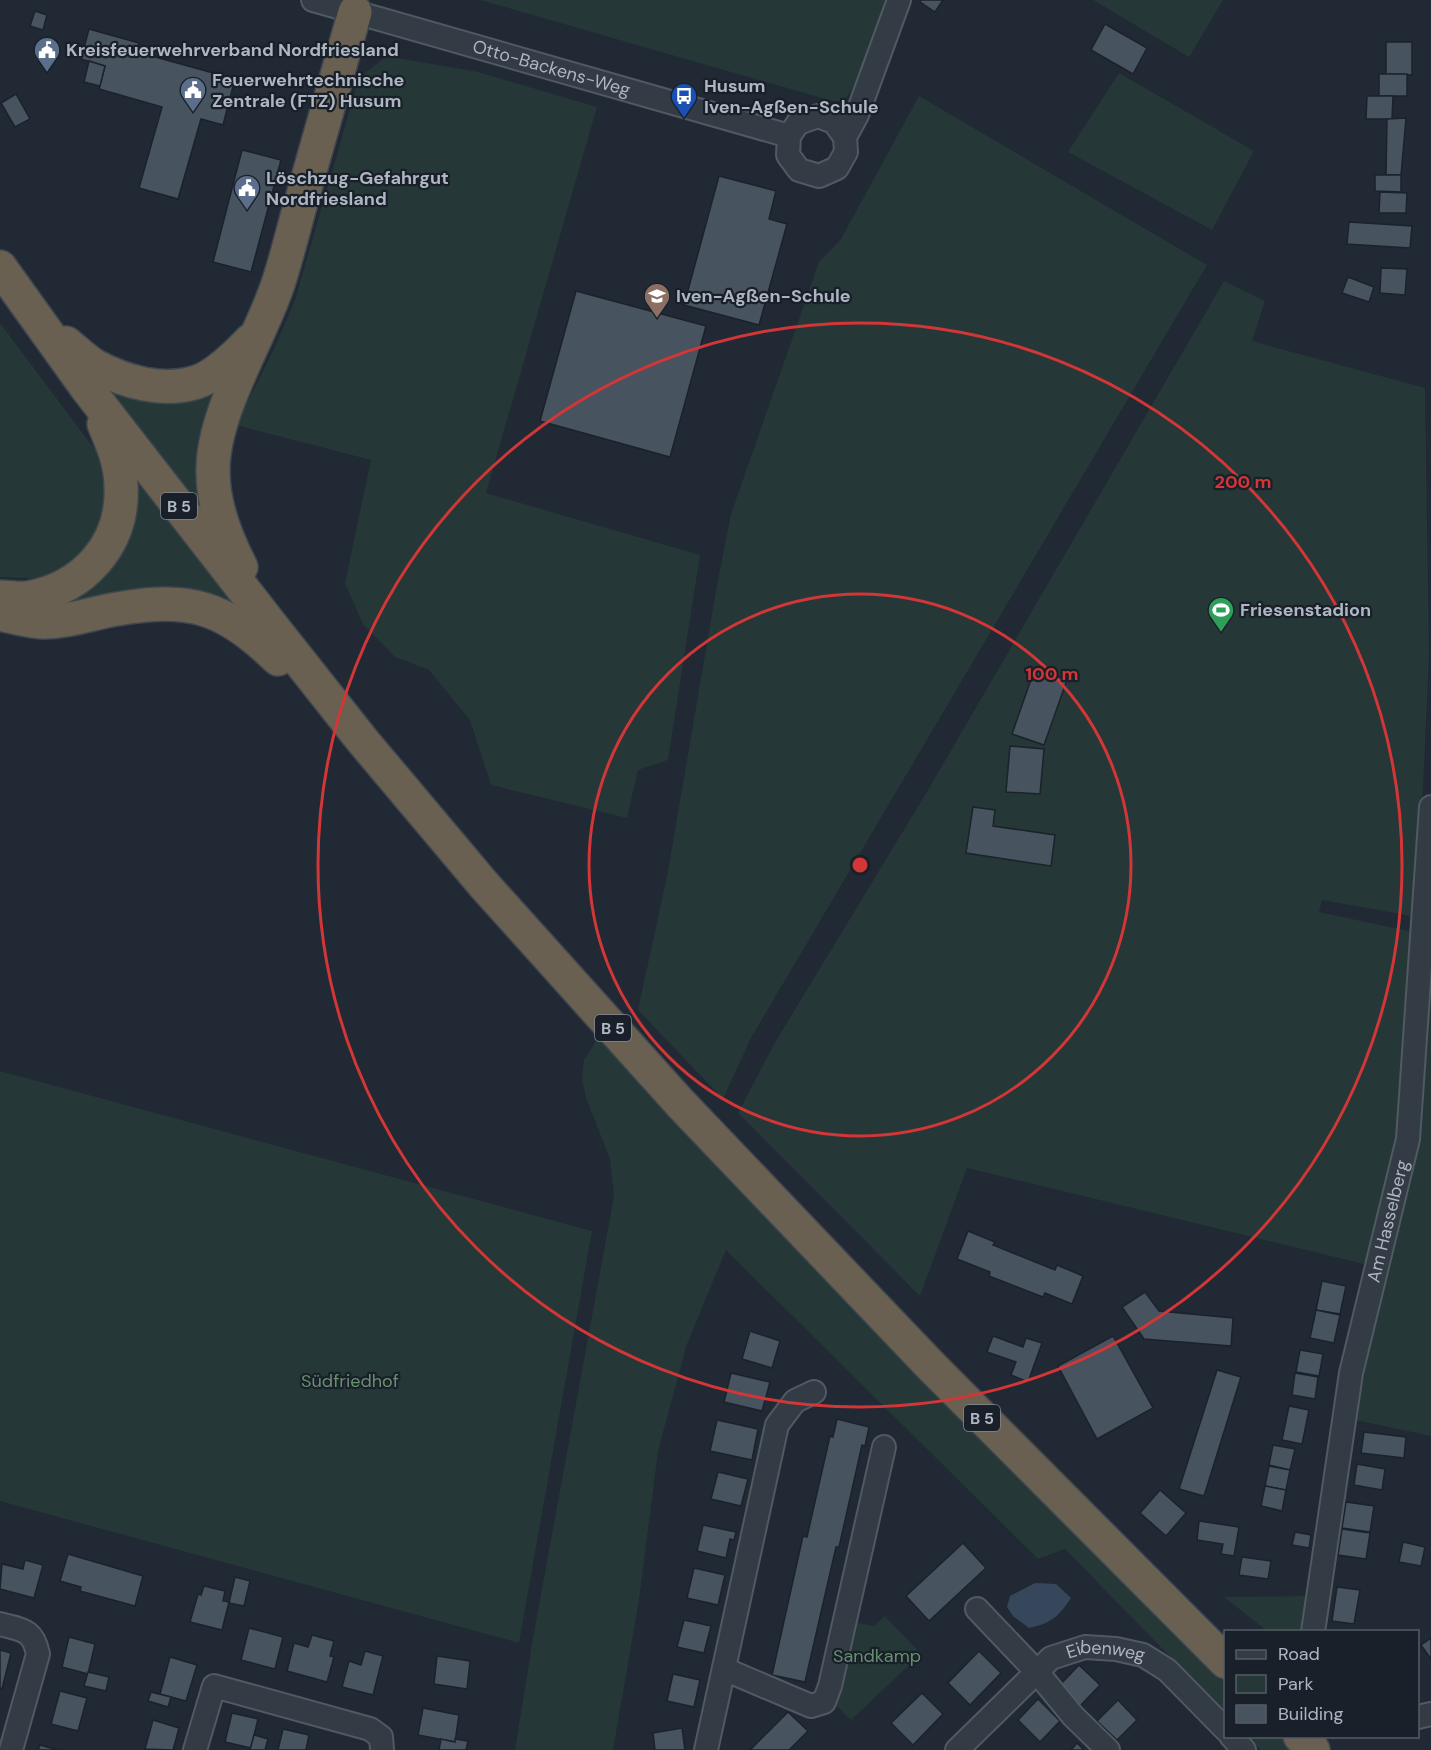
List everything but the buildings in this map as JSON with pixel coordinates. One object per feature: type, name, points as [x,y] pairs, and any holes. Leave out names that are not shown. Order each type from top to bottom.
[{"type":"highway","points":[[271,625],[230,546],[217,508],[213,472],[217,434],[228,401],[261,330],[278,284],[355,12]]},
{"type":"highway","name":"B 5","points":[[0,267],[86,387],[271,625],[362,740],[484,885],[680,1103],[931,1366],[1224,1660]]},
{"type":"highway","points":[[36,318],[94,365],[131,382],[164,386],[198,382],[234,359],[261,330]]},
{"type":"highway","points":[[0,597],[25,598],[54,591],[78,578],[104,554],[119,519],[122,485],[114,447],[86,387]]},
{"type":"highway","points":[[0,614],[44,622],[79,619],[116,609],[165,603],[202,607],[229,619],[259,640],[362,740]]},
{"type":"highway","points":[[1301,1738],[1313,1750]]},
{"type":"street","name":"Otto-Backens-Weg","points":[[313,0],[789,136]]},
{"type":"street","points":[[845,137],[857,116],[899,0]]},
{"type":"street","points":[[818,116],[834,122],[845,137],[846,152],[837,168],[819,176],[799,170],[788,155],[789,136],[798,123],[818,116]]},
{"type":"street","name":"Am Hasselberg","points":[[1313,1630],[1351,1373],[1408,1139],[1431,807]]},
{"type":"street","points":[[706,1750],[777,1425],[795,1401],[814,1392]]},
{"type":"street","points":[[724,1669],[811,1706],[824,1702],[830,1686],[884,1447]]},
{"type":"street","points":[[977,1609],[1036,1672],[1073,1716],[1108,1750]]},
{"type":"street","points":[[0,1624],[27,1632],[35,1640],[38,1654],[11,1750]]},
{"type":"street","name":"Eibenweg","points":[[957,1750],[1051,1658],[1085,1647],[1116,1649],[1143,1655],[1167,1670],[1224,1728]]},
{"type":"street","points":[[195,1750],[214,1686],[370,1729],[381,1737],[382,1750]]},
{"type":"street","points":[[1232,1738],[1244,1750]]},
{"type":"green space","points":[[480,0],[885,0],[862,70],[842,102]]},
{"type":"green space","points":[[1093,0],[1223,0],[1189,57]]},
{"type":"green space","points":[[386,56],[478,72],[597,107],[486,493],[700,555],[668,760],[638,770],[627,818],[491,785],[470,720],[429,670],[395,657],[363,624],[345,583],[371,460],[236,425],[273,351],[295,300],[359,78]]},
{"type":"green space","points":[[1119,73],[1254,151],[1212,230],[1068,152]]},
{"type":"green space","points":[[919,96],[1207,265],[751,1038],[723,1099],[638,1010],[668,871],[717,585],[731,514],[819,262],[841,239]]},
{"type":"green space","points":[[1224,281],[1265,301],[1252,341],[1425,388],[1429,656],[1417,917],[1322,900],[1319,912],[1418,933],[1402,1141],[1372,1266],[967,1168],[920,1296],[738,1113],[774,1044],[925,795]]},
{"type":"green space","points":[[0,323],[96,451],[105,485],[104,515],[91,548],[51,579],[0,577]]},
{"type":"green space","points":[[232,377],[210,527],[96,379]]},
{"type":"green space","points":[[124,456],[246,613],[77,609],[26,605],[82,586]]},
{"type":"green space","points":[[1431,833],[1431,1436],[1355,1420],[1384,1269]]},
{"type":"green space","points":[[598,1038],[1077,1535],[1224,1680],[1224,1712],[1065,1549],[1038,1559],[726,1250],[687,1344],[658,1451],[639,1600],[613,1750],[515,1750],[533,1638],[614,1196],[610,1159],[586,1098],[582,1078],[584,1060]]},
{"type":"green space","name":"Südfriedhof","points":[[0,1071],[592,1231],[519,1643],[0,1501]]},
{"type":"green space","points":[[1310,1596],[1306,1630],[1266,1630],[1224,1597]]},
{"type":"green space","name":"Sandkamp","points":[[885,1616],[921,1654],[851,1720],[834,1703],[853,1622],[874,1626]]},
{"type":"green space","points":[[1249,1738],[1283,1738],[1295,1750],[1261,1750]]},
{"type":"water","points":[[1035,1583],[1056,1584],[1071,1598],[1054,1618],[1029,1628],[1013,1616],[1007,1607],[1010,1596]]},
{"type":"place","name":"Kreisfeuerwehrverband Nordfriesland","points":[[47,73]]},
{"type":"place","name":"Feuerwehrtechnische Zentrale (FTZ) Husum","points":[[193,113]]},
{"type":"place","name":"Husum Iven-Agßen-Schule","points":[[684,119]]},
{"type":"place","name":"Löschzug-Gefahrgut Nordfriesland","points":[[247,211]]},
{"type":"place","name":"Iven-Agßen-Schule","points":[[657,319]]},
{"type":"place","name":"Friesenstadion","points":[[1221,633]]}]
